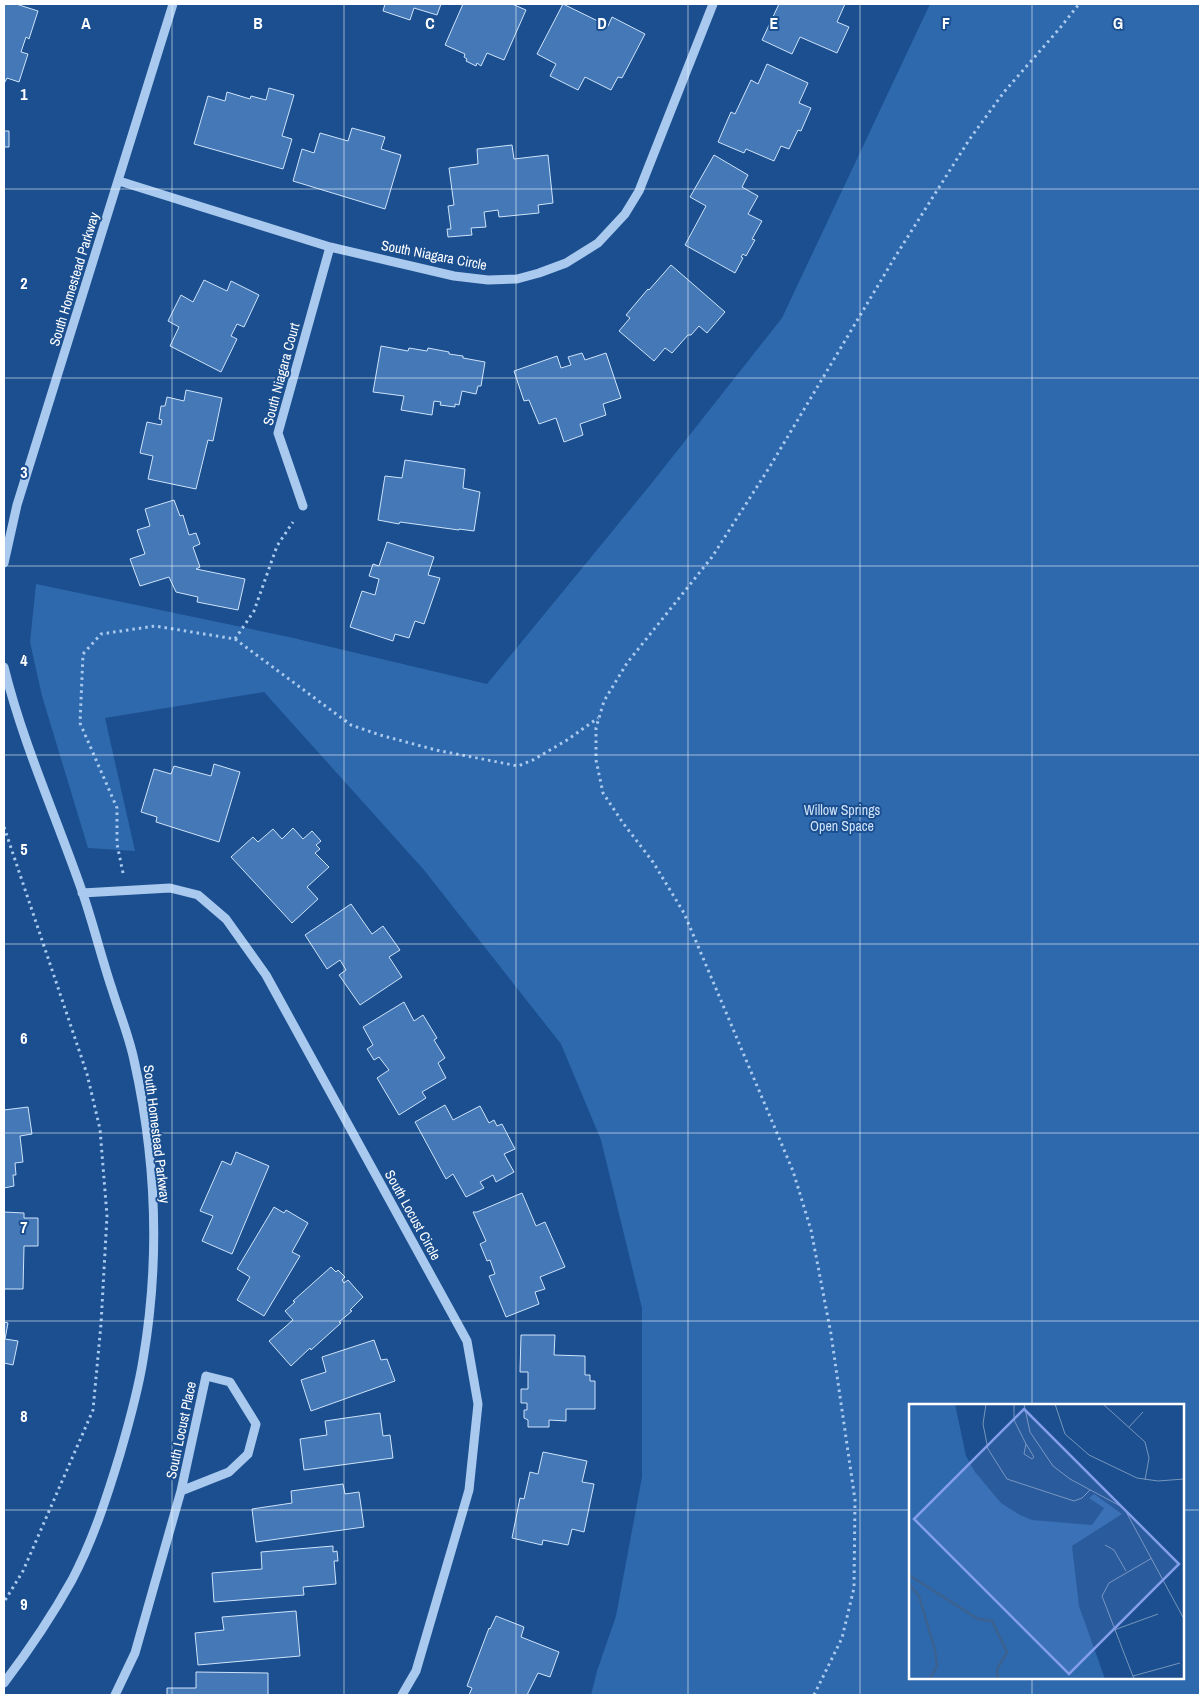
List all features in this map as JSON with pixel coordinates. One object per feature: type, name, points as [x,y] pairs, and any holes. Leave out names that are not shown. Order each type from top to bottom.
[{"type":"street","name":"South Homestead Parkway","points":[[4,563],[18,505],[173,4]]},
{"type":"street","name":"South Niagara Circle","points":[[118,181],[330,247],[454,276],[488,280],[517,279],[539,273],[566,263],[598,243],[625,214],[639,191],[713,4]]},
{"type":"street","name":"South Niagara Court","points":[[303,506],[278,433],[330,247]]},
{"type":"street","name":"South Homestead Parkway","points":[[4,667],[13,704],[82,893],[134,1059],[152,1179],[154,1225],[150,1310],[143,1360],[132,1412],[110,1487],[92,1536],[73,1578],[44,1628],[4,1683]]},
{"type":"street","name":"South Locust Circle","points":[[82,893],[170,888],[198,895],[226,919],[266,976],[467,1341],[478,1404],[469,1490],[416,1671],[402,1695]]},
{"type":"street","name":"South Locust Place","points":[[115,1695],[135,1653],[181,1491],[206,1376],[230,1382],[256,1424],[248,1454],[228,1472],[181,1491]]},
{"type":"path","points":[[814,1695],[842,1638],[854,1588],[855,1500],[831,1334],[812,1230],[793,1171],[684,913],[653,862],[603,793],[596,760],[596,728],[604,701],[627,663],[712,557],[890,265],[969,140],[1004,92],[1079,4]]},
{"type":"path","points":[[235,640],[254,611],[276,546],[303,506]]},
{"type":"path","points":[[126,890],[117,844],[117,808],[80,723],[83,654],[101,634],[155,626],[235,640],[351,725],[436,750],[518,766],[533,760],[567,740],[599,718]]},
{"type":"path","points":[[4,827],[88,1074],[100,1129],[107,1216],[101,1324],[93,1410],[23,1571],[4,1602]]},
{"type":"green space","name":"Willow Springs Open Space","points":[[930,4],[1200,4],[1200,1695],[591,1695],[597,1671],[616,1616],[642,1477],[642,1308],[601,1140],[561,1044],[424,870],[264,692],[105,718],[135,851],[88,848],[42,696],[30,642],[36,584],[289,637],[487,684],[651,484],[782,318]]},
{"type":"building","points":[[4,4],[16,4],[38,11],[29,39],[26,37],[21,52],[28,54],[19,82],[7,78],[4,82]]},
{"type":"building","points":[[385,4],[441,4],[437,15],[414,8],[410,20],[383,11]]},
{"type":"building","points":[[463,4],[512,4],[526,10],[504,60],[487,53],[481,66],[477,63],[476,66],[466,61],[465,54],[445,45]]},
{"type":"building","points":[[563,4],[608,26],[612,17],[645,34],[622,78],[618,77],[611,90],[585,77],[578,90],[550,76],[556,64],[537,54]]},
{"type":"building","points":[[779,4],[845,4],[837,22],[849,27],[837,53],[800,37],[792,54],[762,40]]},
{"type":"building","points":[[767,64],[808,83],[799,103],[811,108],[801,131],[798,130],[789,149],[781,146],[774,161],[746,149],[744,153],[718,142],[731,112],[735,114],[751,80],[758,84]]},
{"type":"building","points":[[269,88],[294,95],[282,136],[292,139],[283,169],[194,144],[208,96],[225,101],[227,92],[250,99],[251,96],[266,100]]},
{"type":"building","points":[[352,128],[385,137],[381,149],[401,155],[385,209],[293,181],[302,149],[314,153],[320,133],[348,141]]},
{"type":"building","points":[[4,131],[9,131],[9,147],[4,147]]},
{"type":"building","points":[[512,145],[514,159],[548,155],[553,203],[538,205],[539,213],[499,217],[498,210],[484,212],[486,227],[471,228],[472,235],[448,237],[447,229],[451,229],[448,206],[454,205],[449,168],[478,164],[477,149]]},
{"type":"building","points":[[714,155],[748,175],[742,187],[758,196],[748,214],[762,221],[752,239],[755,240],[746,256],[743,254],[741,257],[743,258],[735,273],[685,245],[706,206],[690,197]]},
{"type":"building","points":[[671,265],[725,312],[707,333],[699,326],[672,353],[665,348],[654,361],[619,331],[630,318],[626,315]]},
{"type":"building","points":[[204,280],[227,291],[231,281],[259,295],[244,327],[237,324],[231,336],[237,339],[221,372],[170,346],[179,327],[168,321],[181,295],[193,302]]},
{"type":"building","points":[[381,346],[408,351],[409,348],[427,351],[428,348],[485,362],[481,386],[478,386],[476,394],[462,391],[459,405],[455,404],[455,407],[440,405],[441,402],[434,401],[432,415],[401,410],[404,396],[373,392]]},
{"type":"building","points":[[582,353],[585,360],[606,353],[621,398],[603,404],[606,415],[580,424],[583,435],[564,442],[556,418],[539,424],[529,400],[524,401],[514,371],[557,356],[561,368],[571,365],[568,357]]},
{"type":"building","points":[[186,390],[222,398],[213,441],[208,440],[196,489],[148,479],[153,456],[140,453],[147,422],[161,425],[162,420],[159,419],[161,406],[165,406],[167,397],[184,401]]},
{"type":"building","points":[[405,460],[465,469],[463,488],[480,492],[474,531],[400,522],[399,524],[378,520],[385,476],[402,478]]},
{"type":"building","points":[[174,500],[180,516],[183,515],[189,535],[196,533],[200,544],[193,547],[200,567],[196,569],[245,579],[238,610],[197,602],[198,597],[176,592],[169,577],[140,586],[130,559],[145,554],[137,530],[150,526],[145,509]]},
{"type":"building","points":[[387,542],[434,557],[428,575],[440,578],[424,624],[415,621],[409,638],[395,634],[393,641],[350,627],[362,591],[375,595],[379,579],[369,576],[373,564],[379,566]]},
{"type":"building","points":[[214,764],[240,772],[219,842],[156,822],[157,817],[141,812],[154,769],[171,774],[174,766],[211,776]]},
{"type":"building","points":[[293,828],[303,839],[312,831],[321,841],[316,845],[320,849],[315,853],[329,867],[307,887],[318,899],[292,923],[231,857],[253,837],[258,842],[273,829],[282,839]]},
{"type":"building","points":[[351,904],[372,934],[383,926],[400,950],[389,957],[402,977],[360,1005],[339,975],[346,970],[340,960],[327,969],[305,935]]},
{"type":"building","points":[[404,1002],[414,1021],[423,1015],[437,1038],[434,1040],[445,1058],[438,1063],[446,1078],[422,1092],[426,1098],[399,1115],[377,1078],[389,1070],[379,1057],[374,1060],[367,1049],[373,1045],[363,1027]]},
{"type":"building","points":[[445,1105],[453,1120],[480,1106],[489,1123],[494,1120],[497,1126],[502,1124],[515,1149],[504,1154],[514,1172],[496,1182],[493,1175],[480,1182],[484,1188],[466,1197],[453,1174],[446,1179],[415,1122]]},
{"type":"building","points":[[28,1107],[32,1134],[20,1136],[23,1162],[15,1163],[16,1175],[13,1175],[14,1186],[4,1188],[4,1110]]},
{"type":"building","points":[[236,1152],[269,1166],[232,1254],[202,1241],[213,1216],[200,1211],[222,1161],[231,1165]]},
{"type":"building","points":[[522,1193],[536,1226],[545,1222],[565,1267],[540,1277],[545,1289],[535,1292],[539,1304],[506,1317],[489,1276],[495,1274],[490,1260],[487,1261],[480,1244],[486,1241],[473,1212]]},
{"type":"building","points":[[274,1207],[284,1213],[286,1210],[308,1223],[292,1252],[300,1256],[264,1316],[237,1300],[250,1277],[237,1269]]},
{"type":"building","points":[[4,1212],[24,1213],[24,1218],[38,1218],[38,1246],[24,1246],[23,1289],[4,1289]]},
{"type":"building","points":[[331,1267],[336,1272],[338,1270],[345,1277],[342,1280],[344,1283],[348,1280],[363,1297],[350,1310],[352,1311],[339,1322],[341,1323],[291,1366],[269,1341],[293,1320],[285,1311],[295,1302],[293,1301]]},
{"type":"building","points":[[4,1322],[8,1323],[5,1339],[18,1341],[13,1365],[4,1363]]},
{"type":"building","points":[[521,1335],[555,1335],[554,1355],[585,1356],[585,1375],[590,1375],[590,1381],[595,1381],[595,1409],[566,1409],[566,1421],[549,1420],[549,1427],[528,1427],[528,1420],[524,1418],[524,1410],[527,1410],[527,1403],[521,1403],[521,1389],[528,1389],[528,1372],[520,1372]]},
{"type":"building","points":[[374,1340],[381,1360],[387,1359],[395,1381],[311,1411],[301,1380],[326,1372],[322,1357]]},
{"type":"building","points":[[380,1413],[383,1436],[390,1435],[393,1458],[304,1470],[300,1439],[327,1435],[325,1421]]},
{"type":"building","points":[[543,1452],[587,1461],[582,1482],[594,1484],[584,1532],[572,1529],[568,1545],[543,1540],[542,1545],[512,1538],[520,1498],[524,1499],[530,1472],[538,1474]]},
{"type":"building","points":[[343,1484],[345,1494],[359,1492],[364,1527],[256,1542],[252,1509],[292,1503],[291,1491]]},
{"type":"building","points":[[333,1546],[333,1552],[337,1551],[338,1561],[334,1561],[336,1584],[303,1587],[304,1595],[214,1602],[212,1573],[262,1569],[261,1552]]},
{"type":"building","points":[[296,1611],[300,1656],[198,1665],[195,1633],[224,1630],[222,1617]]},
{"type":"building","points":[[496,1616],[524,1627],[521,1637],[559,1652],[550,1677],[538,1673],[527,1695],[469,1695],[472,1688],[467,1686],[489,1628]]},
{"type":"building","points":[[196,1672],[268,1673],[268,1695],[167,1695],[167,1688],[196,1688]]}]
